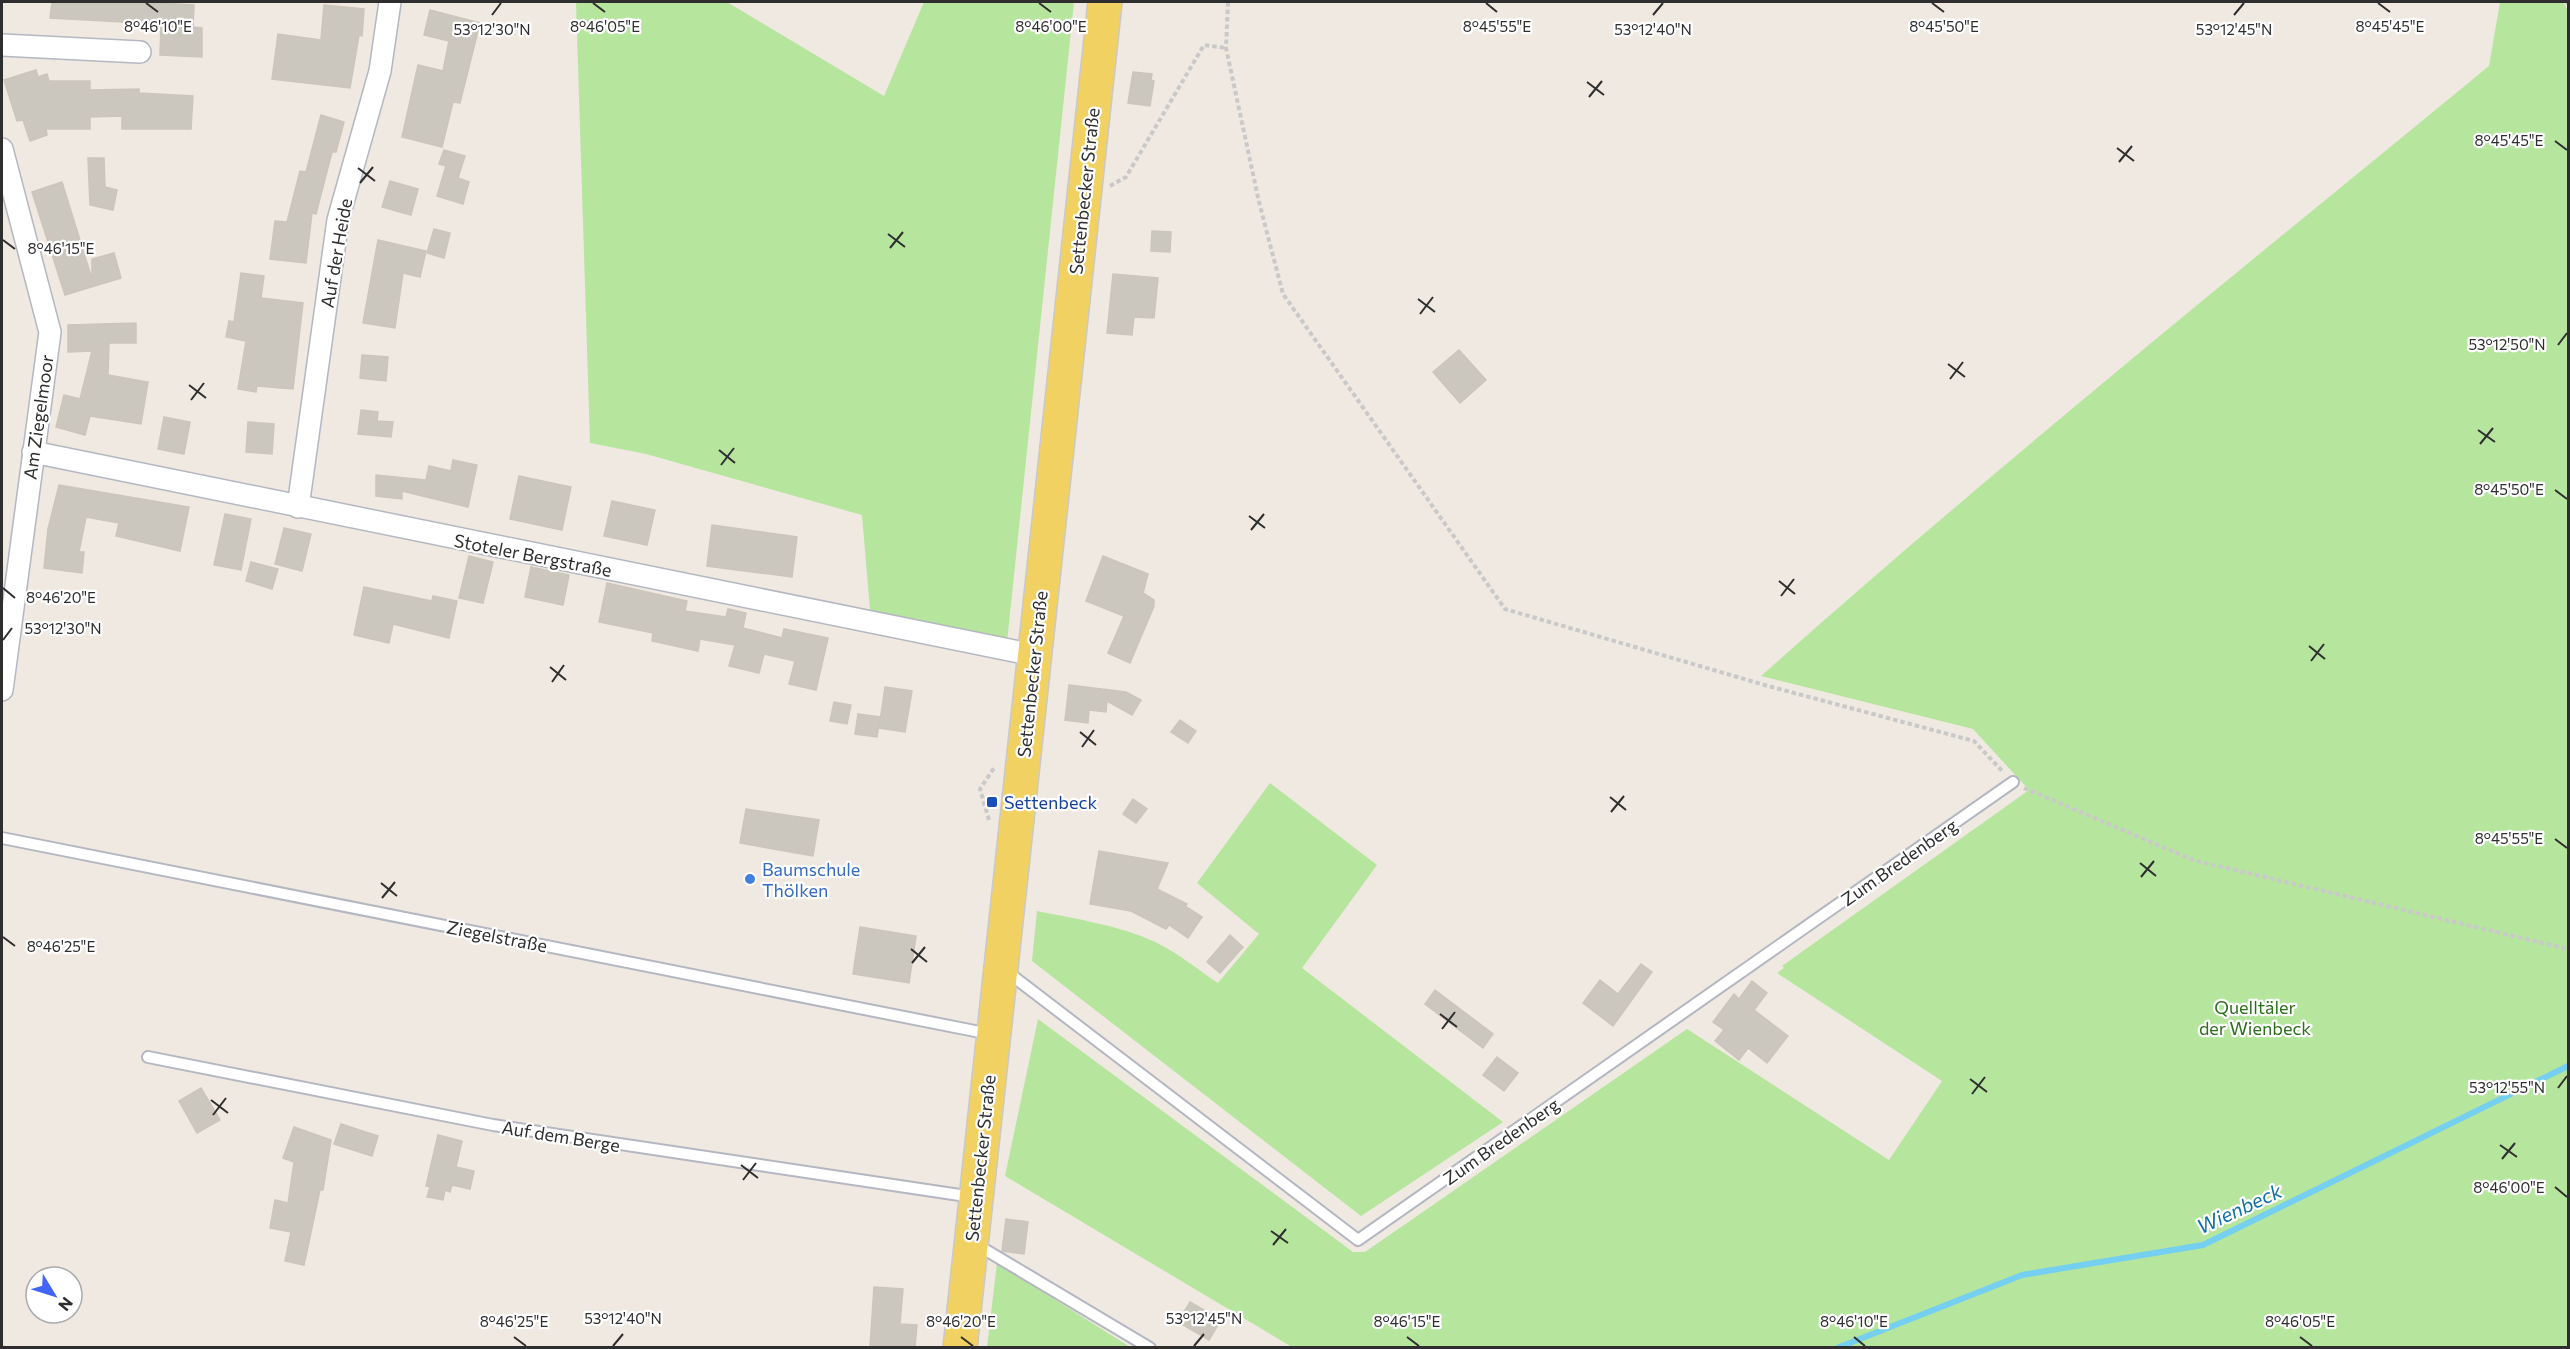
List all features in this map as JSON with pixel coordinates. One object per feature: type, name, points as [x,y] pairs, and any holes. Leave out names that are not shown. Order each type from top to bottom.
[{"type":"main road","name":"Settenbecker Straße","points":[[960,1347],[1105,2]]},
{"type":"street","name":"Auf der Heide","points":[[298,507],[338,220],[380,71],[390,2]]},
{"type":"street","points":[[2,45],[140,52]]},
{"type":"street","name":"Am Ziegelmoor","points":[[2,149],[50,333],[2,690]]},
{"type":"street","name":"Stoteler Bergstraße","points":[[33,452],[1034,655]]},
{"type":"lane","name":"Zum Bredenberg","points":[[1000,967],[1358,1240],[2013,783]]},
{"type":"lane","name":"Ziegelstraße","points":[[2,838],[993,1034]]},
{"type":"lane","name":"Auf dem Berge","points":[[148,1057],[493,1125],[976,1198]]},
{"type":"lane","points":[[971,1242],[1149,1347]]},
{"type":"path","points":[[1228,2],[1226,48],[1259,202],[1283,294],[1505,609],[1768,686],[1974,741],[2013,783],[2193,860],[2568,949]]},
{"type":"path","points":[[1083,201],[1126,177],[1204,45],[1226,48]]},
{"type":"green space","points":[[576,2],[727,2],[884,96],[924,2],[1074,2],[1007,642],[870,610],[862,515],[646,454],[590,443]]},
{"type":"green space","name":"Quelltäler der Wienbeck","points":[[2500,2],[2563,2],[2568,10],[2568,1347],[1292,1347],[1005,1176],[1038,1019],[1353,1252],[1365,1252],[1687,1029],[1889,1160],[1942,1081],[1777,973],[1784,968],[1782,966],[2029,790],[1973,729],[1761,676],[2031,443],[2489,66]]},
{"type":"green space","points":[[1270,783],[1377,865],[1302,968],[1503,1122],[1361,1216],[1032,961],[1037,911],[1097,923],[1141,936],[1172,951],[1218,983],[1259,934],[1197,883]]},
{"type":"green space","points":[[997,1263],[1130,1347],[987,1347]]},
{"type":"building","points":[[52,2],[144,2],[194,5],[193,27],[202,28],[202,57],[160,55],[161,24],[50,18]]},
{"type":"building","points":[[324,5],[364,9],[362,36],[359,35],[350,88],[272,79],[278,34],[321,40]]},
{"type":"building","points":[[430,10],[480,23],[460,103],[453,102],[442,147],[402,137],[418,65],[443,71],[449,41],[424,35]]},
{"type":"building","points":[[36,70],[38,77],[47,74],[49,81],[90,81],[90,90],[139,89],[139,93],[193,96],[191,129],[122,129],[122,116],[90,117],[90,129],[46,129],[47,135],[30,141],[23,120],[17,121],[4,80]]},
{"type":"building","points":[[1133,72],[1152,74],[1151,80],[1154,81],[1150,106],[1128,103]]},
{"type":"building","points":[[321,115],[344,122],[336,152],[332,152],[316,214],[312,213],[306,263],[270,259],[275,221],[287,222],[300,171],[306,172]]},
{"type":"building","points":[[444,150],[465,156],[458,178],[469,182],[463,204],[437,196],[446,166],[439,164]]},
{"type":"building","points":[[88,158],[104,158],[105,187],[117,190],[113,210],[90,205]]},
{"type":"building","points":[[390,181],[418,189],[411,215],[382,207]]},
{"type":"building","points":[[62,182],[92,279],[92,259],[114,253],[121,278],[65,295],[32,192]]},
{"type":"building","points":[[434,229],[450,233],[444,258],[427,253]]},
{"type":"building","points":[[1152,231],[1171,232],[1170,252],[1151,251]]},
{"type":"building","points":[[378,240],[426,251],[420,277],[403,273],[395,328],[363,323]]},
{"type":"building","points":[[241,273],[264,276],[261,298],[303,303],[293,389],[257,386],[256,392],[238,389],[246,341],[226,337],[229,321],[234,322]]},
{"type":"building","points":[[1113,274],[1158,278],[1154,318],[1134,317],[1132,335],[1107,333]]},
{"type":"building","points":[[136,323],[136,343],[109,343],[108,375],[148,382],[141,424],[90,416],[85,435],[56,427],[64,395],[80,399],[92,351],[68,352],[68,325]]},
{"type":"building","points":[[1459,350],[1486,380],[1460,403],[1433,372]]},
{"type":"building","points":[[362,355],[388,357],[386,381],[360,378]]},
{"type":"building","points":[[361,410],[378,412],[377,421],[393,422],[391,437],[358,434]]},
{"type":"building","points":[[164,417],[190,422],[184,454],[158,449]]},
{"type":"building","points":[[248,422],[274,424],[272,454],[246,452]]},
{"type":"building","points":[[453,460],[477,465],[468,507],[402,491],[402,499],[376,496],[376,475],[426,480],[429,466],[451,471]]},
{"type":"building","points":[[519,476],[571,487],[562,530],[510,519]]},
{"type":"building","points":[[59,485],[189,507],[180,551],[116,536],[119,523],[86,517],[79,552],[84,552],[82,573],[44,568],[48,529]]},
{"type":"building","points":[[612,501],[655,510],[647,545],[604,536]]},
{"type":"building","points":[[225,514],[251,519],[241,570],[214,565]]},
{"type":"building","points":[[712,525],[797,537],[792,577],[707,566]]},
{"type":"building","points":[[284,528],[311,534],[302,571],[275,564]]},
{"type":"building","points":[[469,556],[493,562],[483,603],[459,598]]},
{"type":"building","points":[[1103,556],[1148,574],[1143,593],[1154,600],[1154,606],[1130,663],[1108,653],[1124,616],[1086,601]]},
{"type":"building","points":[[251,562],[278,569],[272,589],[246,581]]},
{"type":"building","points":[[531,567],[569,575],[563,605],[525,597]]},
{"type":"building","points":[[607,583],[687,601],[685,611],[726,617],[728,609],[746,613],[743,628],[782,638],[784,629],[828,638],[816,690],[789,684],[795,661],[764,654],[759,673],[729,666],[735,645],[700,639],[698,651],[652,641],[653,633],[599,622]]},
{"type":"building","points":[[364,587],[432,601],[433,596],[457,601],[449,638],[393,624],[389,643],[354,635]]},
{"type":"building","points":[[1069,685],[1126,692],[1141,700],[1132,715],[1107,701],[1106,712],[1089,710],[1088,723],[1065,720]]},
{"type":"building","points":[[885,687],[912,691],[905,732],[879,728]]},
{"type":"building","points":[[834,702],[851,705],[847,724],[830,721]]},
{"type":"building","points":[[858,714],[880,717],[877,737],[855,734]]},
{"type":"building","points":[[1180,720],[1196,731],[1188,743],[1171,732]]},
{"type":"building","points":[[1133,799],[1147,809],[1136,823],[1123,814]]},
{"type":"building","points":[[746,809],[819,820],[813,856],[740,843]]},
{"type":"building","points":[[1099,851],[1168,863],[1157,889],[1187,904],[1185,906],[1202,917],[1188,938],[1169,925],[1166,929],[1131,911],[1090,904]]},
{"type":"building","points":[[860,927],[916,936],[909,983],[853,974]]},
{"type":"building","points":[[1230,935],[1243,947],[1220,973],[1207,962]]},
{"type":"building","points":[[1641,964],[1652,972],[1613,1026],[1583,1003],[1600,980],[1618,994]]},
{"type":"building","points":[[1752,981],[1767,993],[1754,1010],[1788,1036],[1767,1063],[1748,1048],[1739,1060],[1715,1041],[1724,1030],[1713,1022],[1734,994],[1739,999]]},
{"type":"building","points":[[1435,990],[1493,1034],[1483,1048],[1425,1004]]},
{"type":"building","points":[[1497,1057],[1518,1073],[1504,1091],[1483,1075]]},
{"type":"building","points":[[201,1088],[220,1120],[197,1133],[179,1101]]},
{"type":"building","points":[[341,1124],[378,1136],[372,1156],[334,1144]]},
{"type":"building","points":[[294,1127],[331,1140],[323,1190],[320,1190],[304,1265],[285,1261],[291,1232],[270,1228],[275,1200],[288,1203],[294,1162],[283,1158]]},
{"type":"building","points":[[438,1135],[462,1141],[456,1167],[474,1171],[470,1189],[452,1185],[450,1192],[445,1190],[443,1200],[427,1197],[430,1187],[426,1186]]},
{"type":"building","points":[[1006,1219],[1028,1222],[1024,1254],[1002,1251]]},
{"type":"building","points":[[874,1287],[903,1289],[900,1324],[917,1325],[915,1347],[870,1347]]},
{"type":"building","points":[[1190,1302],[1221,1320],[1209,1340],[1178,1322]]},
{"type":"waterway","name":"Wienbeck","points":[[1837,1348],[2022,1275],[2203,1245],[2568,1066]]},
{"type":"place","name":"Settenbeck","points":[[992,802]]},
{"type":"place","name":"Baumschule Thölken","points":[[750,879]]}]
